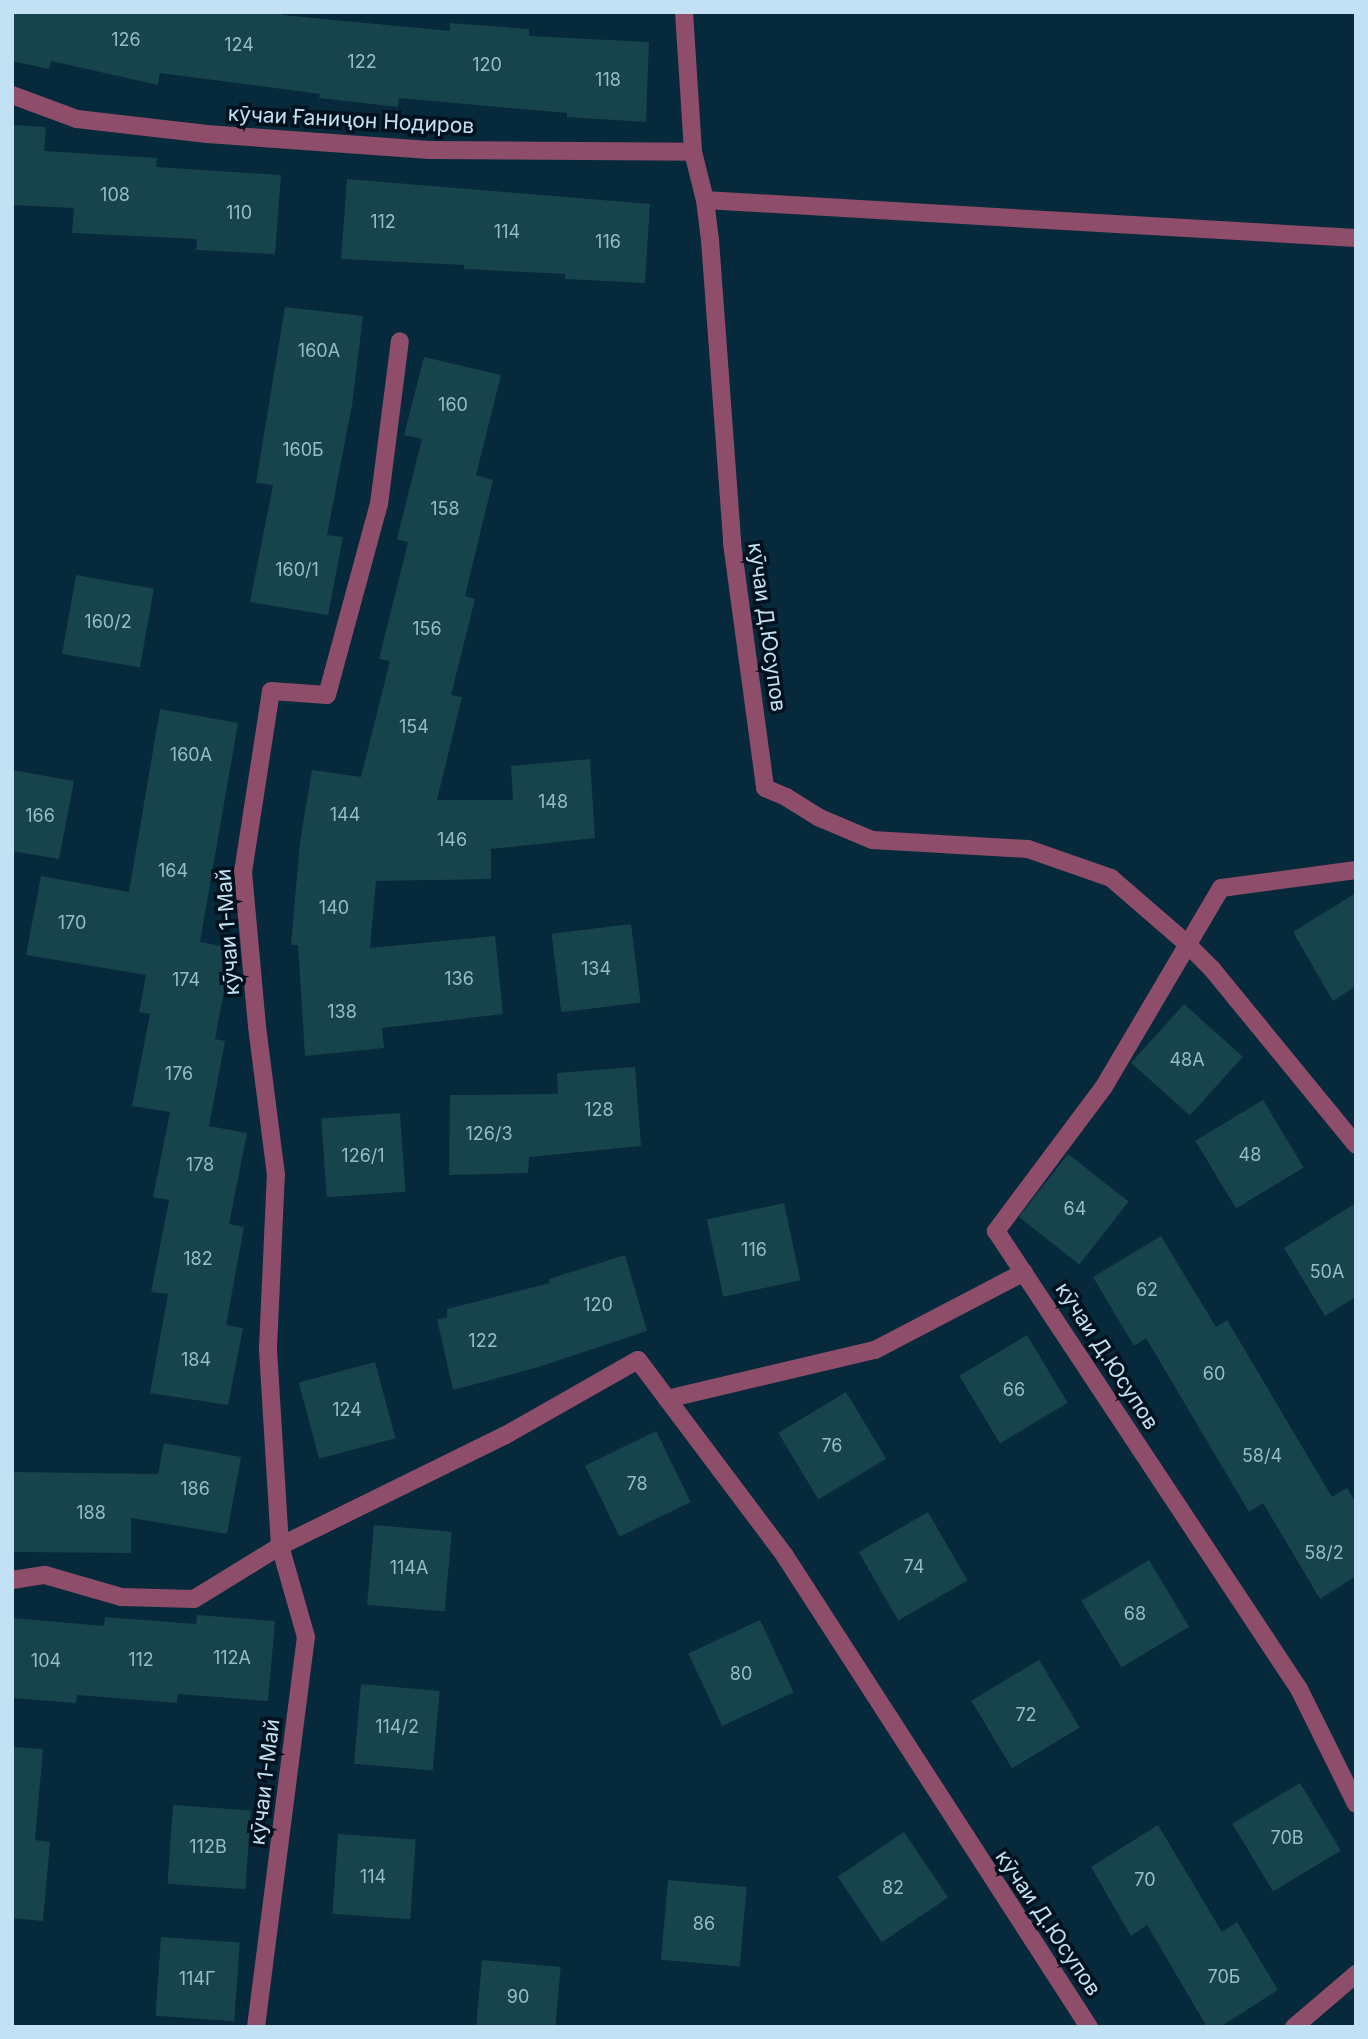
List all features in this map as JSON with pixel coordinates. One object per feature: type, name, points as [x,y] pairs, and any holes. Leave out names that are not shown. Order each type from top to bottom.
[{"type":"street","name":"кӯчаи Д.Юсупов","points":[[684,12],[693,152],[705,200],[732,543],[765,788],[786,796],[820,818],[872,840],[1028,849],[1111,878],[1186,943],[1229,990],[1356,1145]]},
{"type":"street","name":"кӯчаи Ғаниҷон Нодиров","points":[[12,95],[77,119],[207,134],[429,150],[693,152]]},
{"type":"street","points":[[705,200],[1356,238]]},
{"type":"street","name":"кӯчаи 1-Май","points":[[256,2027],[306,1637],[280,1546],[268,1348],[276,1175],[257,1026],[243,872],[271,691],[327,695],[379,504],[400,341]]},
{"type":"street","points":[[1186,943],[1221,888],[1356,870]]},
{"type":"street","name":"кӯчаи Д.Юсупов","points":[[1186,943],[1103,1088],[996,1231],[1299,1689],[1356,1804]]},
{"type":"street","points":[[667,1399],[875,1350],[1024,1272]]},
{"type":"street","name":"кӯчаи Д.Юсупов","points":[[280,1546],[504,1436],[638,1360],[785,1556],[1089,2027]]},
{"type":"street","points":[[12,1580],[45,1574],[121,1597],[194,1599],[280,1546]]},
{"type":"street","points":[[1294,2027],[1356,1974]]},
{"type":"building","points":[[12,12],[282,12],[282,15],[450,31],[450,23],[529,29],[529,36],[649,42],[646,122],[567,117],[567,113],[399,98],[398,107],[319,98],[320,94],[160,73],[158,85],[51,61],[49,69],[12,61]]},
{"type":"building","points":[[12,125],[46,127],[44,151],[157,158],[156,167],[281,175],[275,254],[196,250],[197,239],[72,233],[74,208],[12,205]]},
{"type":"building","points":[[347,179],[650,204],[645,283],[565,279],[565,274],[464,269],[464,265],[341,259]]},
{"type":"building","points":[[285,307],[363,316],[352,405],[327,535],[343,537],[328,615],[250,602],[273,485],[256,483]]},
{"type":"building","points":[[424,357],[501,375],[476,475],[493,480],[465,596],[475,599],[451,695],[462,697],[437,800],[513,800],[511,766],[590,759],[595,838],[491,849],[491,879],[376,881],[370,948],[495,936],[503,1014],[382,1028],[384,1048],[305,1056],[298,945],[291,945],[300,842],[312,770],[361,777],[390,661],[379,659],[408,542],[397,539],[422,439],[404,435]]},
{"type":"building","points":[[76,575],[154,589],[140,668],[62,654]]},
{"type":"building","points":[[160,709],[238,723],[200,942],[232,948],[215,1039],[225,1041],[209,1126],[247,1133],[229,1224],[244,1227],[226,1325],[243,1328],[228,1405],[150,1393],[168,1294],[151,1292],[169,1200],[153,1197],[170,1112],[132,1106],[150,1014],[139,1012],[146,975],[26,955],[41,876],[129,892]]},
{"type":"building","points":[[12,770],[74,781],[59,859],[12,851]]},
{"type":"building","points":[[1356,893],[1356,986],[1333,1001],[1293,932]]},
{"type":"building","points":[[631,924],[641,1002],[561,1012],[552,934]]},
{"type":"building","points":[[1184,1004],[1243,1057],[1190,1116],[1131,1063]]},
{"type":"building","points":[[635,1067],[641,1146],[529,1157],[528,1173],[449,1175],[450,1095],[558,1094],[557,1073]]},
{"type":"building","points":[[1263,1100],[1304,1168],[1236,1208],[1195,1141]]},
{"type":"building","points":[[400,1113],[406,1192],[327,1197],[321,1119]]},
{"type":"building","points":[[1068,1154],[1129,1201],[1079,1264],[1019,1217]]},
{"type":"building","points":[[784,1203],[800,1280],[723,1297],[707,1219]]},
{"type":"building","points":[[1356,1203],[1356,1297],[1325,1316],[1284,1248]]},
{"type":"building","points":[[1161,1236],[1216,1327],[1227,1320],[1332,1497],[1347,1488],[1356,1503],[1356,1576],[1320,1599],[1263,1503],[1249,1512],[1146,1338],[1134,1346],[1093,1277]]},
{"type":"building","points":[[625,1255],[647,1331],[535,1368],[453,1390],[437,1319],[447,1318],[447,1309],[550,1283],[549,1279]]},
{"type":"building","points":[[1027,1335],[1068,1403],[1000,1443],[959,1376]]},
{"type":"building","points":[[375,1362],[395,1438],[319,1459],[299,1382]]},
{"type":"building","points":[[846,1392],[886,1459],[818,1500],[778,1433]]},
{"type":"building","points":[[656,1431],[691,1502],[620,1537],[585,1466]]},
{"type":"building","points":[[164,1443],[241,1457],[227,1534],[131,1518],[131,1553],[12,1552],[12,1472],[158,1474]]},
{"type":"building","points":[[928,1512],[968,1580],[898,1620],[859,1552]]},
{"type":"building","points":[[374,1525],[452,1532],[445,1611],[367,1605]]},
{"type":"building","points":[[1149,1560],[1189,1627],[1121,1668],[1081,1601]]},
{"type":"building","points":[[197,1615],[275,1621],[268,1701],[178,1694],[177,1703],[77,1695],[76,1703],[12,1698],[12,1618],[104,1626],[105,1617],[196,1624]]},
{"type":"building","points":[[760,1620],[794,1693],[722,1726],[688,1653]]},
{"type":"building","points":[[1039,1660],[1080,1728],[1012,1768],[971,1701]]},
{"type":"building","points":[[361,1684],[440,1691],[433,1771],[354,1764]]},
{"type":"building","points":[[12,1747],[43,1749],[35,1840],[50,1842],[43,1921],[12,1918]]},
{"type":"building","points":[[1300,1783],[1341,1851],[1273,1891],[1232,1824]]},
{"type":"building","points":[[173,1805],[251,1810],[245,1889],[167,1884]]},
{"type":"building","points":[[1158,1825],[1222,1932],[1237,1922],[1278,1990],[1220,2027],[1207,2027],[1147,1925],[1131,1936],[1091,1867]]},
{"type":"building","points":[[904,1832],[948,1897],[882,1942],[838,1877]]},
{"type":"building","points":[[338,1834],[416,1839],[410,1919],[332,1914]]},
{"type":"building","points":[[668,1880],[747,1887],[740,1967],[661,1960]]},
{"type":"building","points":[[161,1937],[240,1943],[234,2021],[155,2016]]},
{"type":"building","points":[[482,1960],[561,1967],[555,2027],[476,2027]]}]
